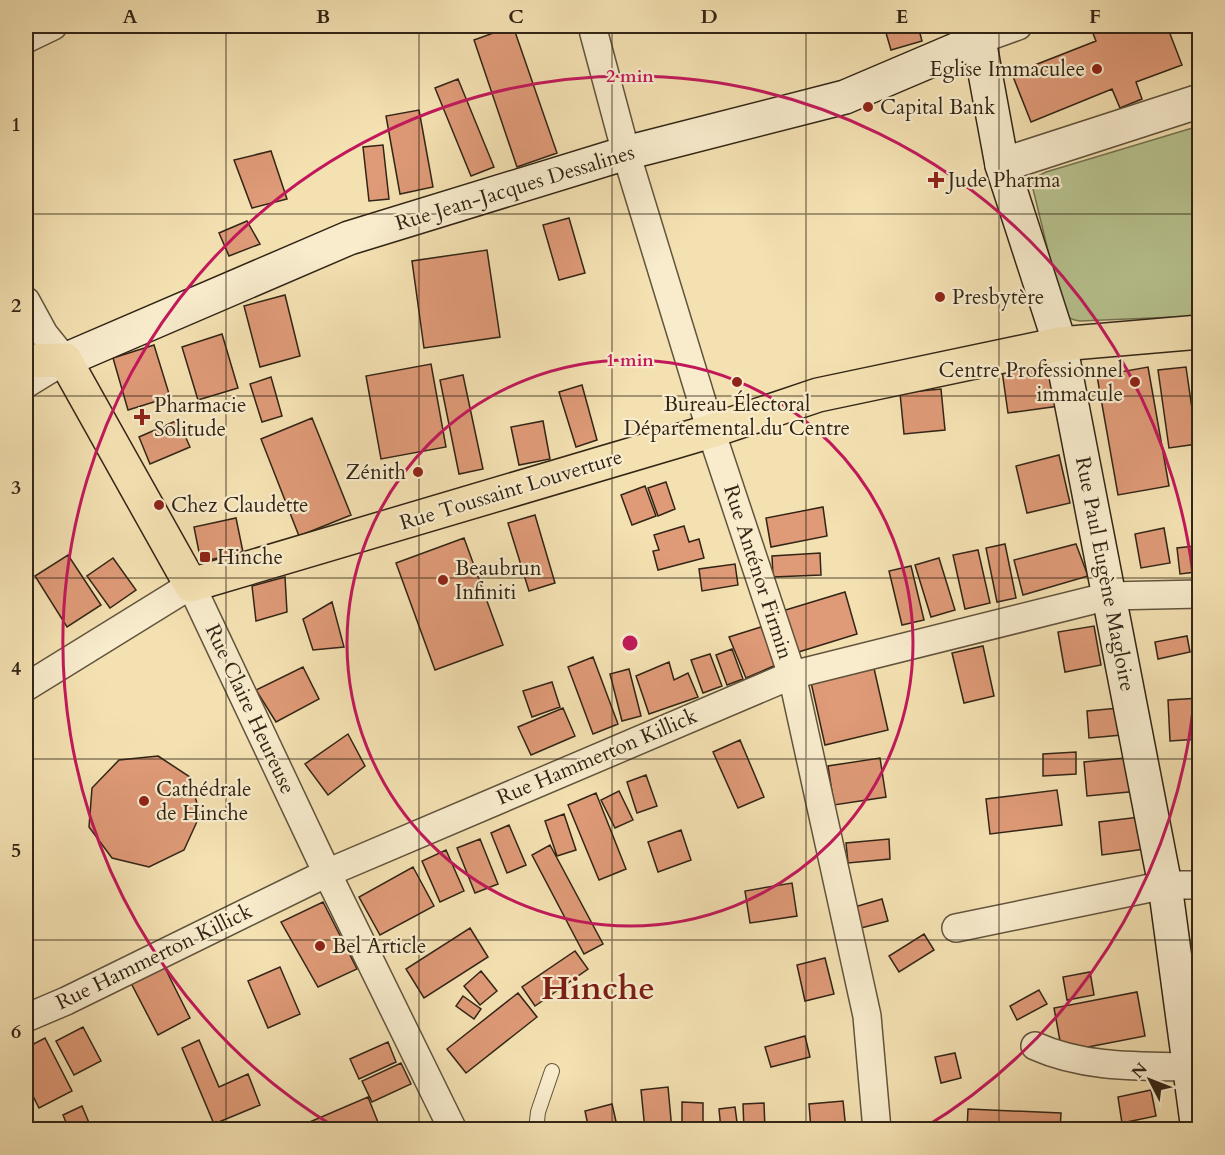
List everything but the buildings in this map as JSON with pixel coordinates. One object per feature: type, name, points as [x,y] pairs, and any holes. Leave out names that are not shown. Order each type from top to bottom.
[{"type":"main road","name":"Rue Jean-Jacques Dessalines","points":[[65,360],[349,238],[626,153],[845,97],[980,33]]},
{"type":"main road","name":"Rue Paul Eugène Magloire","points":[[980,33],[1002,165],[1060,344],[1165,885],[1198,1130]]},
{"type":"main road","points":[[1002,165],[1200,101]]},
{"type":"main road","name":"Rue Toussaint Louverture","points":[[191,585],[711,431],[818,395],[1060,344],[1200,332]]},
{"type":"main road","points":[[26,361],[65,360]]},
{"type":"main road","name":"Rue Claire Heureuse","points":[[65,360],[191,585]]},
{"type":"street","points":[[26,39],[43,26]]},
{"type":"street","name":"Rue Anténor Firmin","points":[[592,26],[626,153],[711,431],[792,675],[867,1016],[876,1130]]},
{"type":"street","name":"Rue Jean-Jacques Dessalines","points":[[980,33],[1017,26]]},
{"type":"street","name":"Rue Claire Heureuse","points":[[26,301],[44,334],[65,360]]},
{"type":"street","name":"Rue Jean-Jacques Dessalines","points":[[26,384],[65,360]]},
{"type":"street","name":"Rue Claire Heureuse","points":[[191,585],[327,873],[453,1130]]},
{"type":"street","name":"Rue Toussaint Louverture","points":[[26,687],[191,585]]},
{"type":"street","name":"Rue Hammerton Killick","points":[[26,1018],[66,1001],[327,873],[792,675],[1109,596],[1200,594]]},
{"type":"street","points":[[956,928],[1165,885],[1200,885]]},
{"type":"street","points":[[1035,1047],[1058,1056],[1090,1063],[1191,1067]]},
{"type":"lane","points":[[536,1130],[538,1112],[552,1071]]},
{"type":"path","points":[[1200,200],[1196,205],[1196,230],[1200,237]]},
{"type":"green space","points":[[1199,126],[1199,316],[1080,321],[1068,317],[1063,312],[1033,189],[1036,178],[1046,172]]},
{"type":"place","name":"Eglise Immaculee","points":[[1097,69]]},
{"type":"place","name":"Capital Bank","points":[[868,107]]},
{"type":"place","name":"Jude Pharma","points":[[936,180]]},
{"type":"place","name":"Presbytère","points":[[940,297]]},
{"type":"place","name":"Bureau Électoral Départemental du Centre","points":[[737,382]]},
{"type":"place","name":"Centre Professionnel immacule","points":[[1135,382]]},
{"type":"place","name":"Pharmacie Solitude","points":[[142,417]]},
{"type":"place","name":"Zénith","points":[[418,472]]},
{"type":"place","name":"Chez Claudette","points":[[159,505]]},
{"type":"place","name":"Hinche","points":[[205,557]]},
{"type":"place","name":"Beaubrun Infiniti","points":[[443,580]]},
{"type":"place","name":"Cathédrale de Hinche","points":[[144,801]]},
{"type":"place","name":"Bel Article","points":[[320,946]]},
{"type":"district","name":"Hinche","points":[[598,988]]}]
